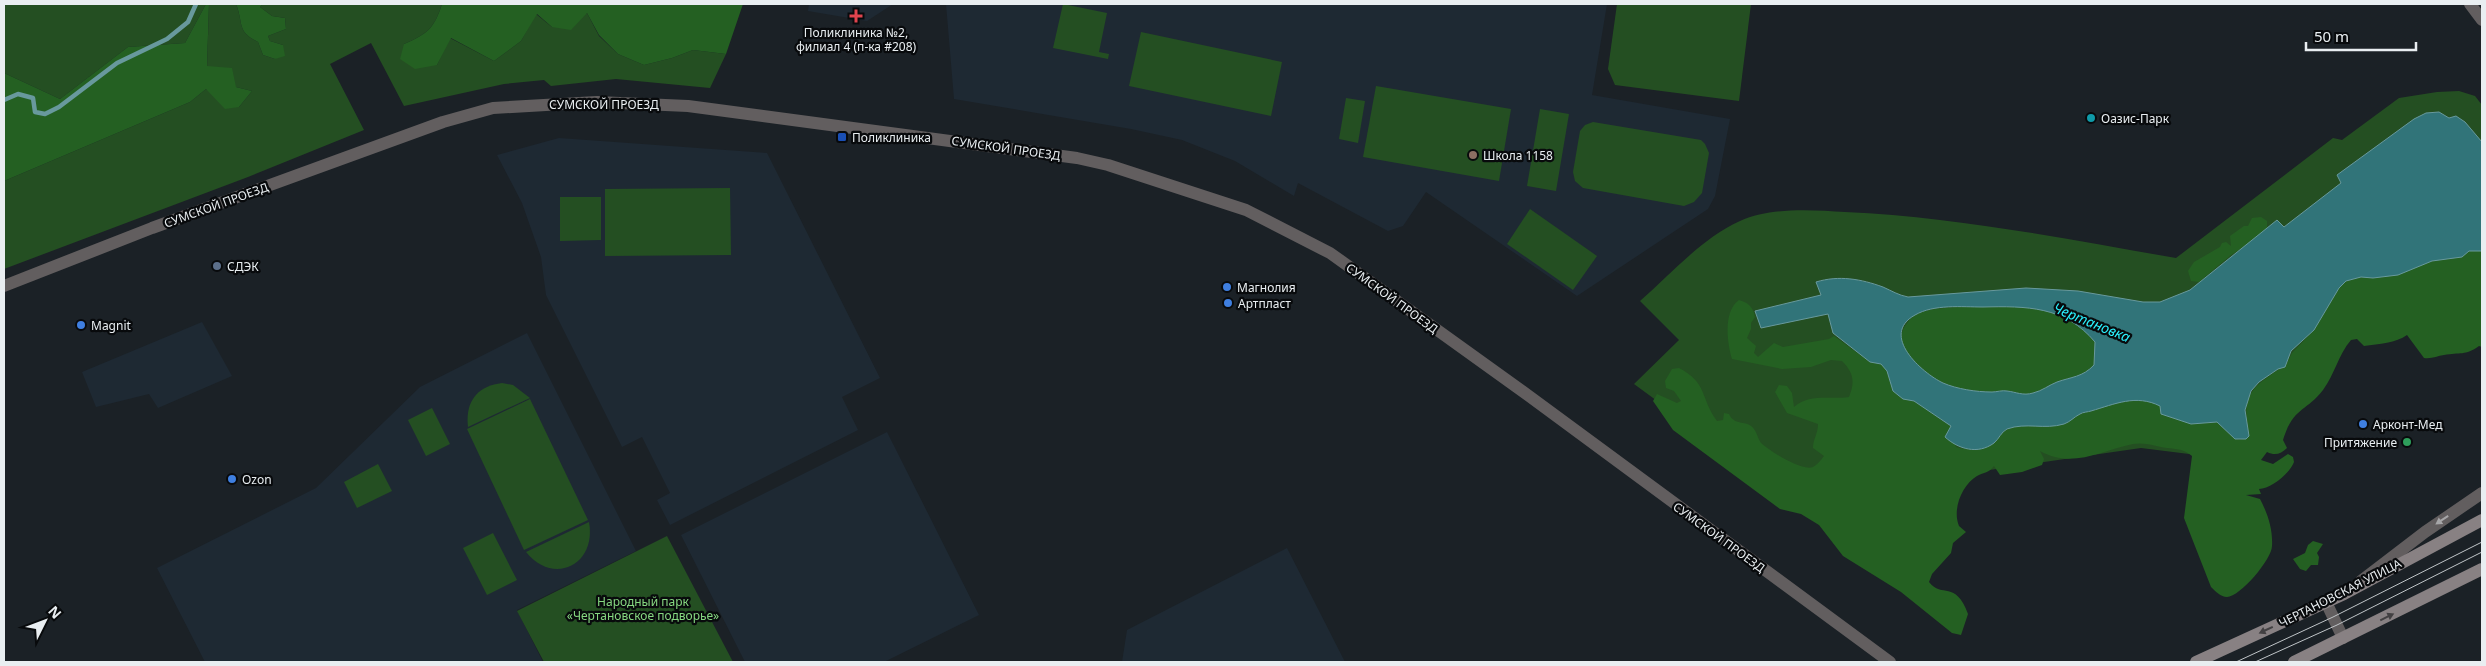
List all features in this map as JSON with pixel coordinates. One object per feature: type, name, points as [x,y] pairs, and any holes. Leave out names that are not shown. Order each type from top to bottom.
[{"type":"main road","name":"ЧЕРТАНОВСКАЯ УЛИЦА","points":[[2196,662],[2344,594],[2482,520]]},
{"type":"main road","points":[[2294,662],[2482,569]]},
{"type":"street","points":[[2470,4],[2482,20]]},
{"type":"street","name":"СУМСКОЙ ПРОЕЗД","points":[[4,286],[152,228],[434,125],[494,108],[597,102],[688,106],[1077,158],[1108,165],[1246,210],[1330,253],[1529,396],[1890,662]]},
{"type":"street","points":[[2344,594],[2424,532],[2482,493]]},
{"type":"street","points":[[2326,602],[2344,638]]},
{"type":"shaded area","name":"Поликлиника №2, филиал 4 (п-ка #208)","points":[[809,4],[893,4],[867,21],[808,11]]},
{"type":"shaded area","name":"Школа 1158","points":[[946,4],[1607,4],[1592,95],[1730,119],[1715,196],[1708,209],[1577,296],[1426,192],[1403,226],[1388,231],[1298,183],[1294,196],[1235,161],[1182,140],[1131,129],[954,99]]},
{"type":"shaded area","points":[[559,138],[767,153],[880,378],[842,397],[858,430],[670,525],[657,500],[670,493],[642,437],[622,447],[546,295],[541,257],[522,203],[497,155]]},
{"type":"shaded area","points":[[202,322],[232,376],[158,408],[149,394],[96,407],[82,372]]},
{"type":"shaded area","points":[[527,333],[636,551],[517,610],[543,662],[205,662],[157,568],[316,488],[420,387]]},
{"type":"shaded area","points":[[887,432],[979,615],[884,662],[745,662],[681,535]]},
{"type":"shaded area","points":[[1287,548],[1345,662],[1122,662],[1127,630]]},
{"type":"green space","points":[[4,4],[206,4],[185,43],[128,47],[60,99],[4,73]]},
{"type":"green space","points":[[206,4],[209,4],[207,66],[232,68],[236,87],[252,91],[239,107],[225,109],[206,89],[190,102],[4,181],[4,73],[60,99],[128,47],[185,43]]},
{"type":"green space","points":[[209,4],[236,4],[243,30],[258,42],[263,55],[275,59],[283,45],[270,41],[268,36],[286,29],[285,18],[272,16],[260,7],[263,4],[442,4],[429,30],[404,44],[437,65],[450,38],[494,61],[521,41],[536,14],[552,27],[587,13],[599,36],[618,54],[644,65],[672,58],[693,50],[726,54],[710,88],[616,79],[551,86],[544,80],[504,84],[404,106],[371,43],[330,64],[364,130],[248,177],[4,269],[4,181],[190,102],[206,89],[239,107],[252,91],[236,87],[207,67]]},
{"type":"green space","points":[[236,4],[263,4],[260,7],[272,16],[285,18],[286,29],[268,36],[270,41],[283,45],[285,56],[275,59],[263,55],[258,42],[243,30]]},
{"type":"green space","points":[[442,4],[743,4],[726,54],[693,50],[672,58],[644,65],[618,54],[599,35],[587,13],[571,30],[552,27],[537,14],[521,41],[494,61],[451,38],[437,65],[415,69],[400,59],[404,44],[429,30]]},
{"type":"green space","points":[[1063,4],[1107,13],[1099,52],[1109,54],[1108,59],[1053,48]]},
{"type":"green space","points":[[1617,4],[1751,4],[1739,101],[1615,85],[1608,69]]},
{"type":"green space","points":[[1141,32],[1282,62],[1271,116],[1129,86]]},
{"type":"green space","points":[[1376,86],[1511,109],[1499,181],[1363,157]]},
{"type":"green space","points":[[2459,91],[2475,96],[2482,105],[2482,313],[2341,331],[2278,432],[2189,454],[2141,448],[1969,473],[1894,575],[1634,384],[1679,340],[1640,301],[1687,257],[1726,228],[1740,221],[1765,213],[1792,210],[1887,215],[1970,224],[2052,236],[2176,258],[2333,138],[2342,140],[2399,98],[2437,92]]},
{"type":"green space","points":[[1346,98],[1365,101],[1358,143],[1339,139]]},
{"type":"green space","points":[[1540,109],[1569,114],[1556,191],[1527,186]]},
{"type":"green space","points":[[1593,122],[1701,140],[1709,153],[1702,193],[1694,202],[1684,206],[1583,188],[1575,181],[1573,172],[1580,131],[1585,125]]},
{"type":"green space","points":[[730,188],[731,255],[605,256],[605,189]]},
{"type":"green space","points":[[560,197],[601,197],[601,240],[560,241]]},
{"type":"green space","points":[[1530,209],[1597,256],[1573,290],[1507,244]]},
{"type":"green space","points":[[2261,217],[2267,221],[2267,233],[2231,255],[2199,282],[2191,281],[2188,271],[2194,262],[2220,247],[2222,243],[2226,242],[2231,246],[2230,236],[2244,226],[2248,226],[2252,218]]},
{"type":"green space","points":[[2469,251],[2482,251],[2482,347],[2479,346],[2466,352],[2424,358],[2407,335],[2393,341],[2364,346],[2357,339],[2351,340],[2323,390],[2291,421],[2283,440],[2287,448],[2278,454],[2267,452],[2261,460],[2273,464],[2288,454],[2293,457],[2294,462],[2289,471],[2280,480],[2259,489],[2261,494],[2246,495],[2260,499],[2265,510],[2272,534],[2271,552],[2261,568],[2247,584],[2240,591],[2227,597],[2220,595],[2211,587],[2184,518],[2192,456],[2183,451],[2150,444],[2133,444],[2075,459],[2052,456],[2040,451],[2044,459],[2042,465],[2022,472],[2000,475],[1994,466],[1972,480],[1963,491],[1957,512],[1959,526],[1966,532],[1953,543],[1951,553],[1932,574],[1929,582],[1934,587],[1953,593],[1963,603],[1968,614],[1961,635],[1952,633],[1901,592],[1843,556],[1819,525],[1801,514],[1780,509],[1673,430],[1653,401],[1657,394],[1677,403],[1681,401],[1674,391],[1666,388],[1665,381],[1672,369],[1679,368],[1695,379],[1717,421],[1723,420],[1724,413],[1729,414],[1738,422],[1748,424],[1755,431],[1761,443],[1794,464],[1808,468],[1813,467],[1820,461],[1824,456],[1813,448],[1818,424],[1787,413],[1775,392],[1779,385],[1787,386],[1792,393],[1794,407],[1813,398],[1849,397],[1853,382],[1849,370],[1842,361],[1831,360],[1811,367],[1782,369],[1732,359],[1728,336],[1728,319],[1734,305],[1739,300],[1752,308],[1755,317],[1751,323],[1751,329],[1747,338],[1756,346],[1754,353],[1758,357],[1774,343],[1783,347],[1829,339],[1834,336],[1870,362],[1881,364],[1887,371],[1893,391],[1899,396],[1914,401],[1951,426],[1956,447],[1971,449],[1987,447],[2005,431],[2015,427],[2062,424],[2079,414],[2129,399],[2150,401],[2208,423],[2217,422],[2235,439],[2240,440],[2249,436],[2246,410],[2247,403],[2254,390],[2276,371],[2285,367],[2292,353],[2314,330],[2339,288],[2346,281],[2361,277],[2385,276],[2432,261],[2459,257]]},
{"type":"green space","points":[[1997,306],[2033,308],[2066,318],[2081,328],[2095,342],[2094,365],[2081,374],[2029,394],[2005,391],[1973,391],[1943,383],[1927,374],[1912,360],[1902,343],[1902,335],[1905,326],[1915,315],[1931,310]]},
{"type":"green space","points":[[502,383],[513,385],[530,398],[468,427],[469,410],[474,397],[486,388]]},
{"type":"green space","points":[[530,399],[588,520],[524,550],[467,429]]},
{"type":"green space","points":[[432,408],[450,444],[426,456],[408,420]]},
{"type":"green space","points":[[378,464],[392,491],[357,508],[344,482]]},
{"type":"green space","points":[[589,522],[590,537],[586,550],[580,559],[571,566],[560,569],[548,568],[537,562],[526,552]]},
{"type":"green space","points":[[493,533],[517,580],[487,595],[463,548]]},
{"type":"green space","name":"Народный парк «Чертановское подворье»","points":[[667,536],[733,662],[544,662],[517,611]]},
{"type":"green space","points":[[2313,541],[2323,544],[2317,553],[2319,557],[2318,565],[2311,565],[2306,571],[2300,569],[2293,559],[2305,553],[2308,545]]},
{"type":"water","name":"Чертановка","points":[[2439,112],[2449,118],[2456,116],[2465,122],[2482,142],[2482,251],[2469,251],[2462,257],[2432,261],[2398,275],[2373,278],[2361,277],[2346,281],[2339,288],[2314,330],[2291,351],[2285,367],[2278,369],[2259,382],[2251,391],[2245,410],[2249,436],[2246,439],[2235,439],[2217,422],[2191,424],[2161,414],[2160,406],[2151,402],[2134,400],[2083,413],[2057,426],[2021,426],[2007,429],[1988,447],[1975,450],[1968,449],[1956,445],[1945,437],[1951,426],[1914,401],[1903,399],[1893,391],[1887,371],[1881,364],[1870,362],[1833,333],[1828,314],[1761,328],[1755,311],[1821,295],[1816,282],[1842,278],[1866,282],[1908,297],[2026,288],[2078,291],[2143,302],[2160,302],[2190,290],[2277,220],[2284,227],[2341,183],[2337,175],[2414,119],[2426,113]],"holes":[[[1948,307],[2029,308],[2058,315],[2071,321],[2095,342],[2094,365],[2081,374],[2029,394],[2005,391],[1973,391],[1948,385],[1934,378],[1915,362],[1903,343],[1901,333],[1905,323],[1915,315],[1931,309]]]},
{"type":"waterway","points":[[4,100],[18,94],[33,98],[35,112],[45,114],[59,107],[117,63],[167,39],[188,22],[196,4]]},
{"type":"tram line","points":[[2236,662],[2333,617],[2482,542]]},
{"type":"tram line","points":[[2255,662],[2337,625],[2482,552]]},
{"type":"place","name":"Поликлиника №2, филиал 4 (п-ка #208)","points":[[856,16]]},
{"type":"place","name":"Оазис-Парк","points":[[2091,118]]},
{"type":"place","name":"Поликлиника","points":[[842,137]]},
{"type":"place","name":"Школа 1158","points":[[1473,155]]},
{"type":"place","name":"СДЭК","points":[[217,266]]},
{"type":"place","name":"Магнолия","points":[[1227,287]]},
{"type":"place","name":"Артпласт","points":[[1228,303]]},
{"type":"place","name":"Magnit","points":[[81,325]]},
{"type":"place","name":"Арконт-Мед","points":[[2363,424]]},
{"type":"place","name":"Притяжение","points":[[2407,442]]},
{"type":"place","name":"Ozon","points":[[232,479]]}]
